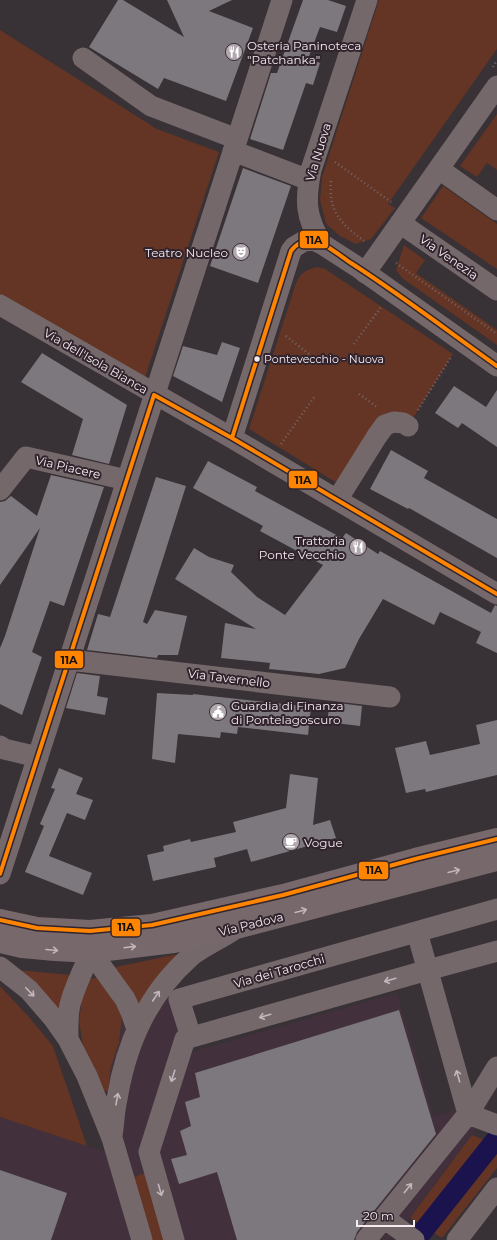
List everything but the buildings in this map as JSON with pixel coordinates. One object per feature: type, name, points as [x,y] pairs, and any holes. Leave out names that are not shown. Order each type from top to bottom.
[{"type":"main road","name":"Via Padova","points":[[0,942],[22,947],[55,950],[152,925],[283,895],[497,839]]},
{"type":"main road","points":[[416,859],[422,880]]},
{"type":"main road","name":"Via Padova","points":[[0,920],[90,941],[174,942],[236,928],[497,860]]},
{"type":"street","points":[[0,874],[282,0]]},
{"type":"street","name":"Via Nuova","points":[[322,244],[314,232],[309,217],[307,206],[309,180],[366,0]]},
{"type":"street","points":[[83,58],[151,106],[235,145],[253,159],[309,180]]},
{"type":"street","points":[[365,273],[398,214],[439,169],[495,77]]},
{"type":"street","points":[[439,169],[497,210]]},
{"type":"street","name":"Via Venezia","points":[[398,214],[497,290]]},
{"type":"street","points":[[232,438],[292,249],[300,243],[308,240],[314,240],[322,244],[497,366]]},
{"type":"street","name":"Via dell'Isola Bianca","points":[[0,305],[270,460],[497,594]]},
{"type":"street","points":[[337,500],[386,425],[394,422],[408,426]]},
{"type":"street","name":"Via Piacere","points":[[0,490],[26,458],[127,480]]},
{"type":"street","name":"Via Tavernello","points":[[69,660],[390,697]]},
{"type":"street","points":[[0,746],[4,749],[38,757]]},
{"type":"street","name":"Via dei Tarocchi","points":[[191,1037],[180,999],[497,909]]},
{"type":"street","points":[[112,1138],[116,1100],[122,1073],[137,1030],[148,1008],[164,984],[191,956],[236,928]]},
{"type":"street","points":[[417,932],[468,1114]]},
{"type":"street","points":[[90,941],[125,999],[137,1030]]},
{"type":"street","points":[[68,1039],[70,1002],[90,941]]},
{"type":"street","points":[[174,1240],[149,1152],[185,1039],[497,951]]},
{"type":"street","points":[[0,967],[29,990],[54,1019],[68,1039],[87,1076],[112,1138],[142,1240]]},
{"type":"street","points":[[366,1240],[468,1114],[497,1067]]},
{"type":"street","points":[[468,1114],[492,1124]]},
{"type":"street","points":[[119,1162],[149,1152]]},
{"type":"street","points":[[457,1240],[497,1188]]},
{"type":"street","points":[[384,1218],[409,1236]]},
{"type":"path","points":[[495,77],[497,60]]},
{"type":"path","points":[[318,150],[398,214]]},
{"type":"path","points":[[354,344],[392,292]]},
{"type":"path","points":[[268,323],[309,354]]},
{"type":"path","points":[[408,426],[461,341]]},
{"type":"path","points":[[270,460],[315,396]]},
{"type":"shaded area","points":[[379,0],[497,0],[497,49],[388,204],[395,208],[371,239],[356,244],[340,236],[326,224],[320,200],[322,177]]},
{"type":"shaded area","points":[[0,30],[157,129],[219,152],[141,390],[0,305]]},
{"type":"shaded area","points":[[497,114],[497,170],[487,163],[477,177],[460,166]]},
{"type":"shaded area","points":[[443,186],[497,224],[497,269],[421,218]]},
{"type":"shaded area","points":[[404,245],[425,260],[416,273],[497,330],[497,345],[402,278],[396,270]]},
{"type":"shaded area","points":[[318,267],[325,269],[453,354],[410,423],[404,419],[342,486],[249,429],[296,283],[304,272]]},
{"type":"shaded area","points":[[183,953],[139,1006],[111,968]]},
{"type":"shaded area","points":[[17,970],[72,975],[62,1017]]},
{"type":"shaded area","points":[[98,977],[109,992],[122,1016],[119,1042],[111,1066],[108,1091],[96,1091],[83,1047],[79,1021],[83,992],[87,980]]},
{"type":"shaded area","points":[[0,986],[29,1017],[53,1046],[87,1146],[0,1117]]},
{"type":"shaded area","points":[[171,987],[191,1052],[397,993],[434,1116],[489,1100],[487,1110],[472,1135],[410,1218],[388,1240],[0,1240],[0,1117],[116,1154],[108,1091],[111,1066],[119,1041],[122,1016]]},
{"type":"shaded area","points":[[472,1135],[497,1145],[497,1168],[442,1238],[410,1218]]},
{"type":"shaded area","points":[[145,1173],[164,1240],[148,1240],[131,1178]]},
{"type":"waterway","points":[[416,1240],[497,1138]]},
{"type":"transit line","name":"11A","points":[[232,438],[291,251],[298,244],[305,241],[315,240],[328,247],[406,300],[497,366]]},
{"type":"transit line","name":"11A","points":[[0,874],[154,395],[232,438],[497,594]]},
{"type":"transit line","name":"11A","points":[[0,920],[37,928],[90,931],[152,925],[283,895],[415,859],[497,839]]},
{"type":"place","name":"Osteria Paninoteca \"Patchanka\"","points":[[234,52]]},
{"type":"place","name":"Teatro Nucleo","points":[[241,252]]},
{"type":"place","name":"Pontevecchio - Nuova","points":[[257,359]]},
{"type":"place","name":"Trattoria Ponte Vecchio","points":[[358,547]]},
{"type":"place","name":"Guardia di Finanza di Pontelagoscuro","points":[[218,712]]},
{"type":"place","name":"Vogue","points":[[291,842]]}]
